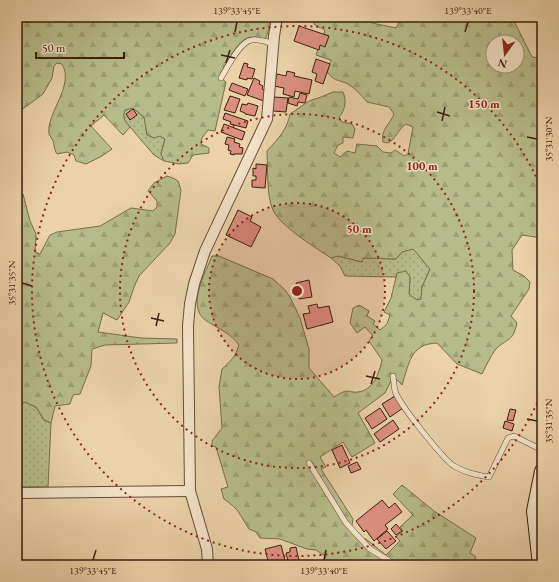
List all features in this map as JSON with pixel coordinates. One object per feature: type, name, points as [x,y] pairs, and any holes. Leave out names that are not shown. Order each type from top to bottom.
[{"type":"street","points":[[208,565],[207,549],[190,491],[188,326],[190,304],[194,284],[206,251],[267,119],[277,17]]},
{"type":"street","points":[[540,565],[534,511],[542,471]]},
{"type":"street","points":[[17,493],[190,491]]},
{"type":"lane","points":[[221,78],[241,47],[246,42],[258,40],[274,44]]},
{"type":"lane","points":[[393,376],[396,392],[407,411],[438,451],[453,465],[470,474],[489,477],[508,438],[514,436],[542,450]]},
{"type":"lane","points":[[309,463],[346,523],[370,549],[396,565]]},
{"type":"green space","points":[[17,17],[281,17],[271,23],[265,40],[252,37],[243,41],[231,55],[219,76],[226,82],[215,131],[208,130],[202,138],[201,144],[209,148],[209,153],[193,155],[188,163],[179,164],[164,161],[161,154],[165,139],[160,136],[154,138],[147,135],[144,117],[133,108],[125,110],[124,119],[130,127],[123,135],[104,115],[91,126],[112,149],[86,164],[76,161],[74,155],[67,152],[57,154],[49,134],[49,126],[65,81],[65,72],[62,64],[57,63],[54,66],[52,78],[43,94],[20,111],[19,132],[22,140],[17,149]]},
{"type":"green space","points":[[310,17],[363,17],[372,23],[396,28],[402,17],[512,17],[520,34],[485,34],[485,74],[525,74],[525,43],[532,57],[539,58],[542,67],[542,238],[522,235],[512,250],[513,270],[524,276],[530,282],[529,289],[511,316],[517,323],[513,334],[509,340],[495,350],[482,374],[457,364],[437,343],[428,344],[421,347],[412,356],[402,385],[395,378],[391,381],[385,393],[358,413],[375,443],[352,457],[343,442],[320,457],[326,467],[321,469],[353,519],[351,532],[359,539],[366,539],[386,555],[400,541],[396,537],[403,531],[400,527],[413,515],[393,494],[402,485],[434,511],[476,538],[470,553],[476,557],[474,561],[477,563],[476,565],[328,565],[325,556],[316,550],[307,549],[280,539],[260,538],[256,532],[249,529],[236,509],[224,499],[221,489],[228,487],[216,447],[212,446],[212,441],[222,428],[219,387],[222,369],[228,364],[239,345],[229,335],[205,320],[199,312],[197,306],[198,291],[212,256],[219,256],[273,279],[285,290],[300,318],[309,349],[309,368],[334,397],[346,391],[364,391],[368,388],[375,380],[382,360],[369,341],[373,336],[365,327],[357,333],[350,323],[353,308],[359,305],[369,311],[367,316],[375,321],[373,324],[380,330],[387,324],[390,315],[384,312],[391,298],[397,273],[406,271],[410,277],[409,294],[417,300],[421,299],[422,287],[430,269],[413,249],[402,252],[396,259],[363,258],[362,262],[338,256],[331,258],[292,231],[278,218],[271,206],[268,182],[267,151],[284,130],[290,114],[309,101],[333,92],[343,92],[345,105],[343,112],[339,117],[342,122],[352,124],[355,129],[353,138],[343,137],[343,143],[338,145],[334,153],[340,157],[347,151],[355,153],[357,144],[377,146],[383,152],[391,153],[395,150],[404,156],[408,154],[413,127],[406,124],[391,141],[388,143],[383,142],[382,138],[384,130],[394,114],[389,107],[367,102],[352,87],[337,80],[327,72],[331,60],[316,55],[325,30],[315,25]]},
{"type":"green space","points":[[133,108],[144,117],[146,125],[165,139],[161,154],[164,161],[154,155],[124,120],[123,116],[125,110]]},
{"type":"green space","points":[[167,176],[178,181],[181,190],[175,234],[170,243],[139,276],[129,302],[117,320],[103,313],[98,332],[141,338],[177,339],[177,343],[105,345],[92,349],[91,366],[80,394],[73,395],[70,404],[55,406],[51,423],[44,420],[36,407],[25,402],[17,406],[17,189],[23,194],[30,221],[36,234],[35,252],[40,254],[50,235],[57,232],[100,226],[131,208],[153,211],[157,207],[157,201],[148,191],[154,183]]},
{"type":"green space","points":[[413,248],[430,269],[422,287],[421,299],[417,300],[409,295],[410,277],[397,273],[396,277],[345,276],[340,266],[331,258],[338,256],[362,262],[363,258],[396,259],[402,252]]},
{"type":"green space","points":[[25,402],[36,407],[44,420],[51,423],[48,487],[17,487],[17,406]]},
{"type":"building","points":[[299,26],[329,36],[325,47],[320,45],[319,50],[294,41]]},
{"type":"building","points":[[316,59],[330,64],[323,84],[315,81],[317,74],[312,72]]},
{"type":"building","points":[[244,63],[248,64],[247,67],[255,69],[252,79],[247,78],[247,80],[239,78]]},
{"type":"building","points":[[287,71],[295,73],[294,76],[312,80],[309,94],[295,91],[294,97],[283,94],[284,88],[274,86],[277,74],[286,76]]},
{"type":"building","points":[[254,78],[260,81],[259,84],[263,86],[262,89],[266,91],[264,101],[247,95]]},
{"type":"building","points":[[232,83],[248,89],[245,96],[229,90]]},
{"type":"building","points":[[300,93],[307,95],[305,103],[298,102],[297,106],[288,103],[289,97],[298,99]]},
{"type":"building","points":[[230,96],[240,99],[235,113],[224,110]]},
{"type":"building","points":[[274,97],[288,98],[286,112],[273,111]]},
{"type":"building","points":[[248,103],[258,106],[255,116],[245,114],[240,111],[242,104],[247,105]]},
{"type":"building","points":[[133,109],[137,115],[130,120],[126,114]]},
{"type":"building","points":[[225,113],[248,121],[246,128],[230,124],[231,122],[223,119]]},
{"type":"building","points":[[224,124],[245,132],[242,140],[221,132]]},
{"type":"building","points":[[227,137],[235,139],[234,142],[240,144],[239,147],[243,148],[242,154],[230,154],[231,151],[228,150],[229,145],[225,144]]},
{"type":"building","points":[[256,164],[267,165],[265,188],[252,187],[252,180],[256,180],[256,176],[253,176],[253,168],[256,169]]},
{"type":"building","points":[[238,210],[252,217],[250,221],[261,227],[251,247],[226,235]]},
{"type":"building","points":[[309,280],[312,297],[299,299],[296,283]]},
{"type":"building","points":[[317,304],[318,308],[329,306],[333,322],[307,329],[303,314],[310,313],[308,306]]},
{"type":"building","points":[[395,396],[403,408],[390,417],[382,404]]},
{"type":"building","points":[[380,408],[387,419],[372,429],[365,418]]},
{"type":"building","points":[[510,409],[516,410],[513,421],[507,420]]},
{"type":"building","points":[[393,420],[399,429],[380,442],[374,434]]},
{"type":"building","points":[[505,421],[514,424],[512,431],[503,428]]},
{"type":"building","points":[[342,445],[350,463],[340,468],[332,450]]},
{"type":"building","points":[[357,462],[361,469],[351,473],[348,466]]},
{"type":"building","points":[[382,500],[389,508],[395,503],[402,512],[385,525],[388,529],[374,541],[366,530],[364,532],[356,521]]},
{"type":"building","points":[[396,524],[402,531],[396,535],[391,529]]},
{"type":"building","points":[[387,531],[396,541],[386,549],[377,539]]},
{"type":"building","points":[[281,545],[286,564],[269,565],[265,549]]},
{"type":"building","points":[[296,547],[300,565],[289,565],[286,553],[290,552],[290,548]]}]
